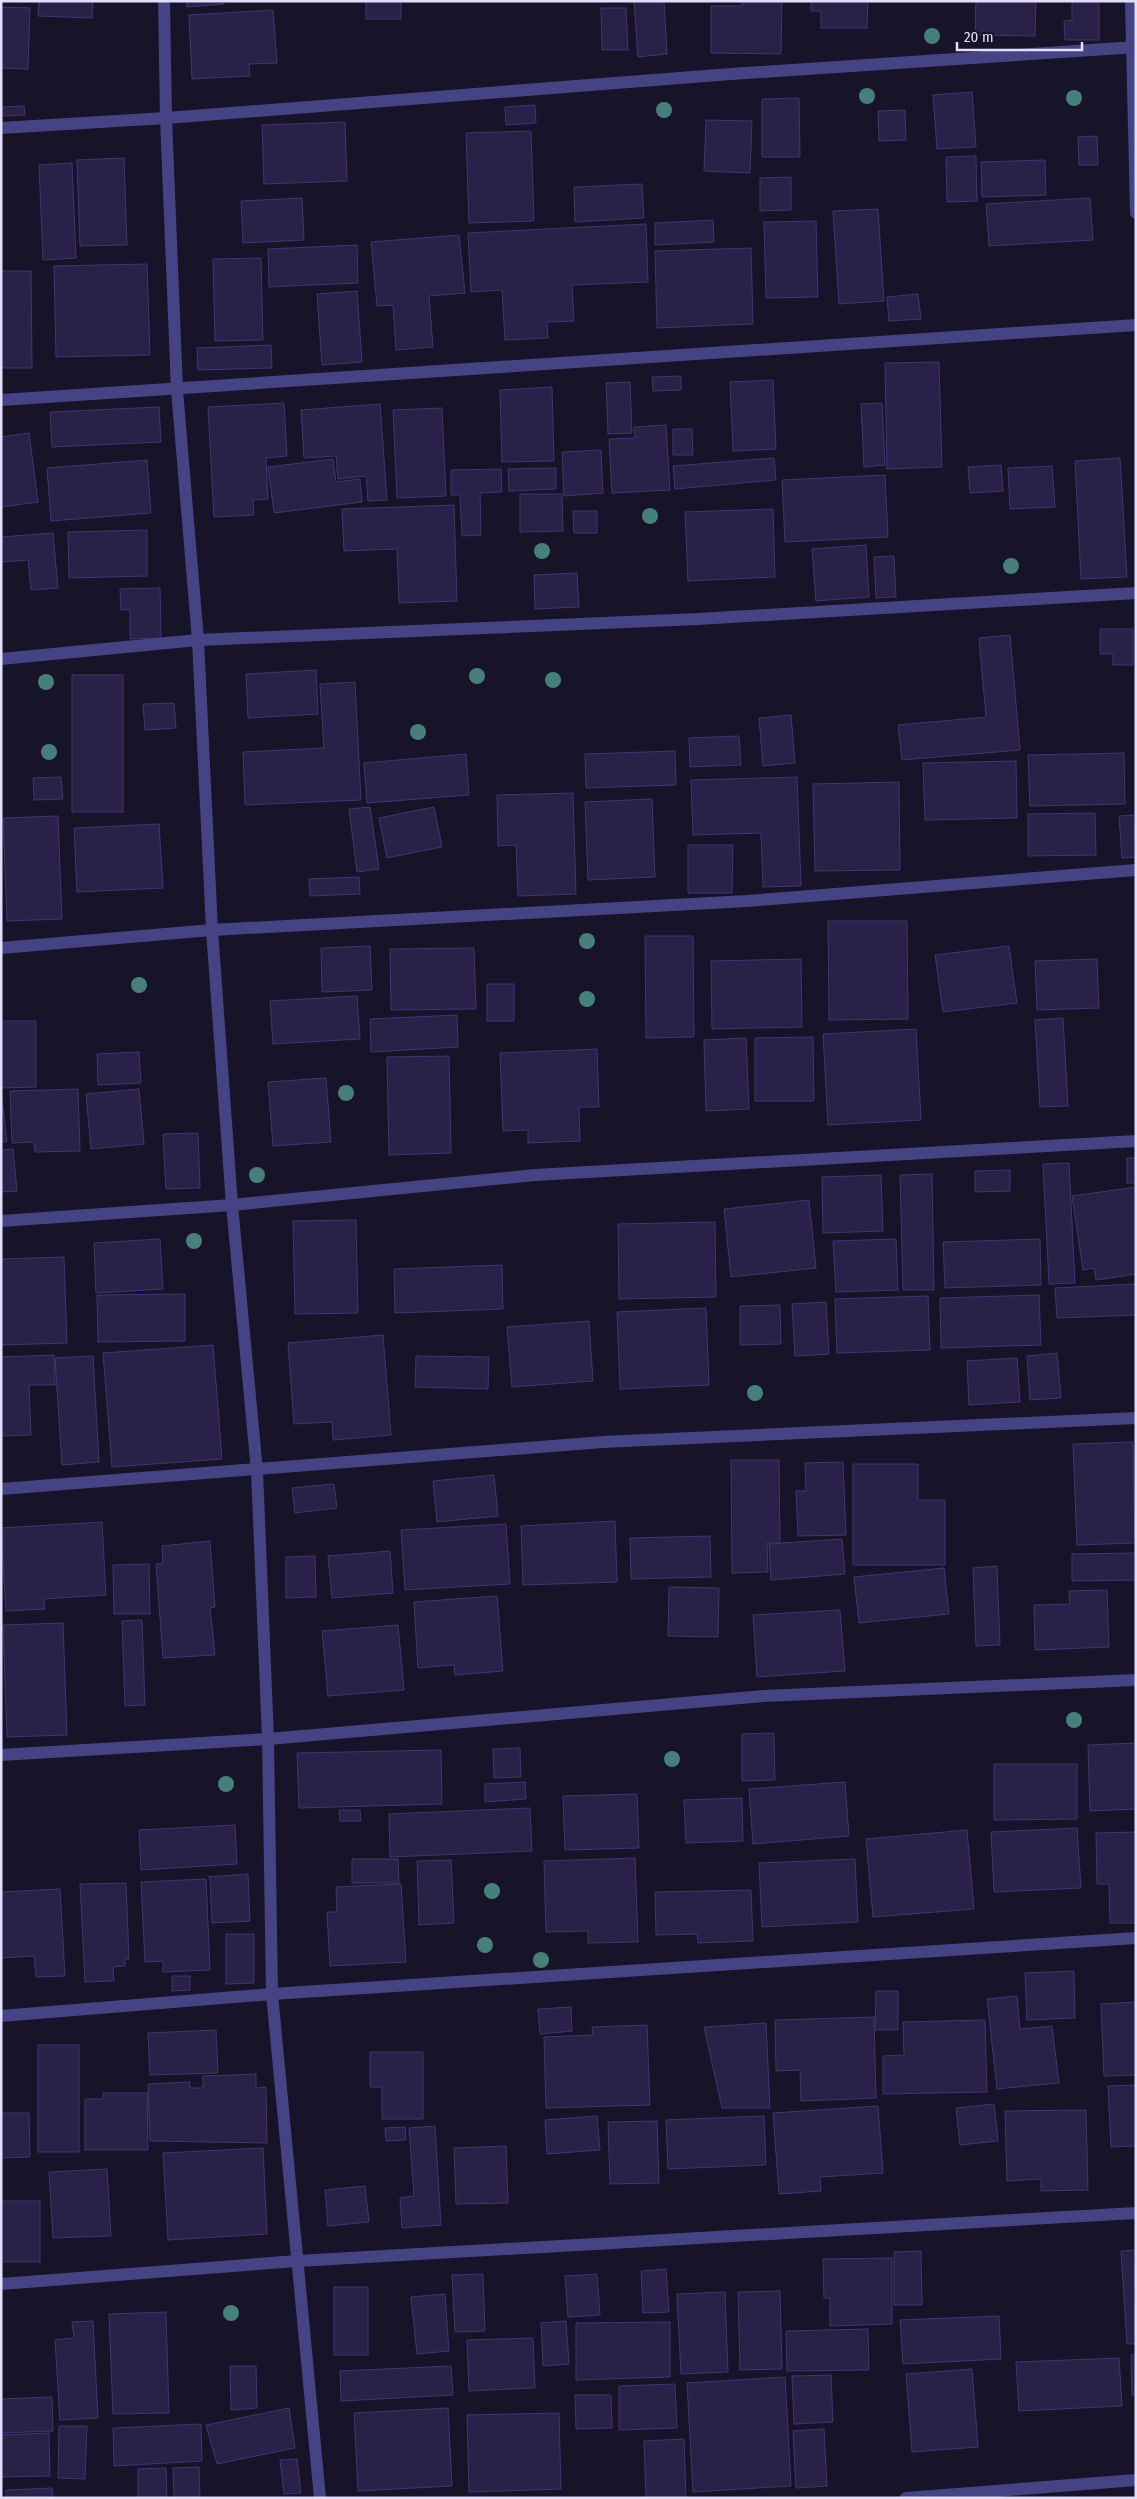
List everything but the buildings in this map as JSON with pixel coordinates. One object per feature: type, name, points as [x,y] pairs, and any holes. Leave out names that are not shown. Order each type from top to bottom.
[{"type":"street","points":[[164,1],[166,118],[177,390],[198,640],[212,930],[232,1205],[257,1470],[268,1739],[272,1994],[320,2498]]},
{"type":"street","points":[[1131,1],[1134,47],[1136,213]]},
{"type":"street","points":[[1,128],[166,118],[731,74],[1134,47]]},
{"type":"street","points":[[1,400],[177,390],[1136,325]]},
{"type":"street","points":[[1,660],[198,640],[698,619],[1136,593]]},
{"type":"street","points":[[1,948],[212,930],[747,901],[1136,870]]},
{"type":"street","points":[[1,1221],[232,1205],[535,1175],[1136,1141]]},
{"type":"street","points":[[1,1489],[603,1442],[1136,1418]]},
{"type":"street","points":[[1,1755],[268,1739],[764,1696],[1136,1680]]},
{"type":"street","points":[[1,2016],[272,1994],[1136,1938]]},
{"type":"street","points":[[1,2284],[297,2261],[1136,2213]]},
{"type":"street","points":[[906,2498],[1136,2480]]}]
